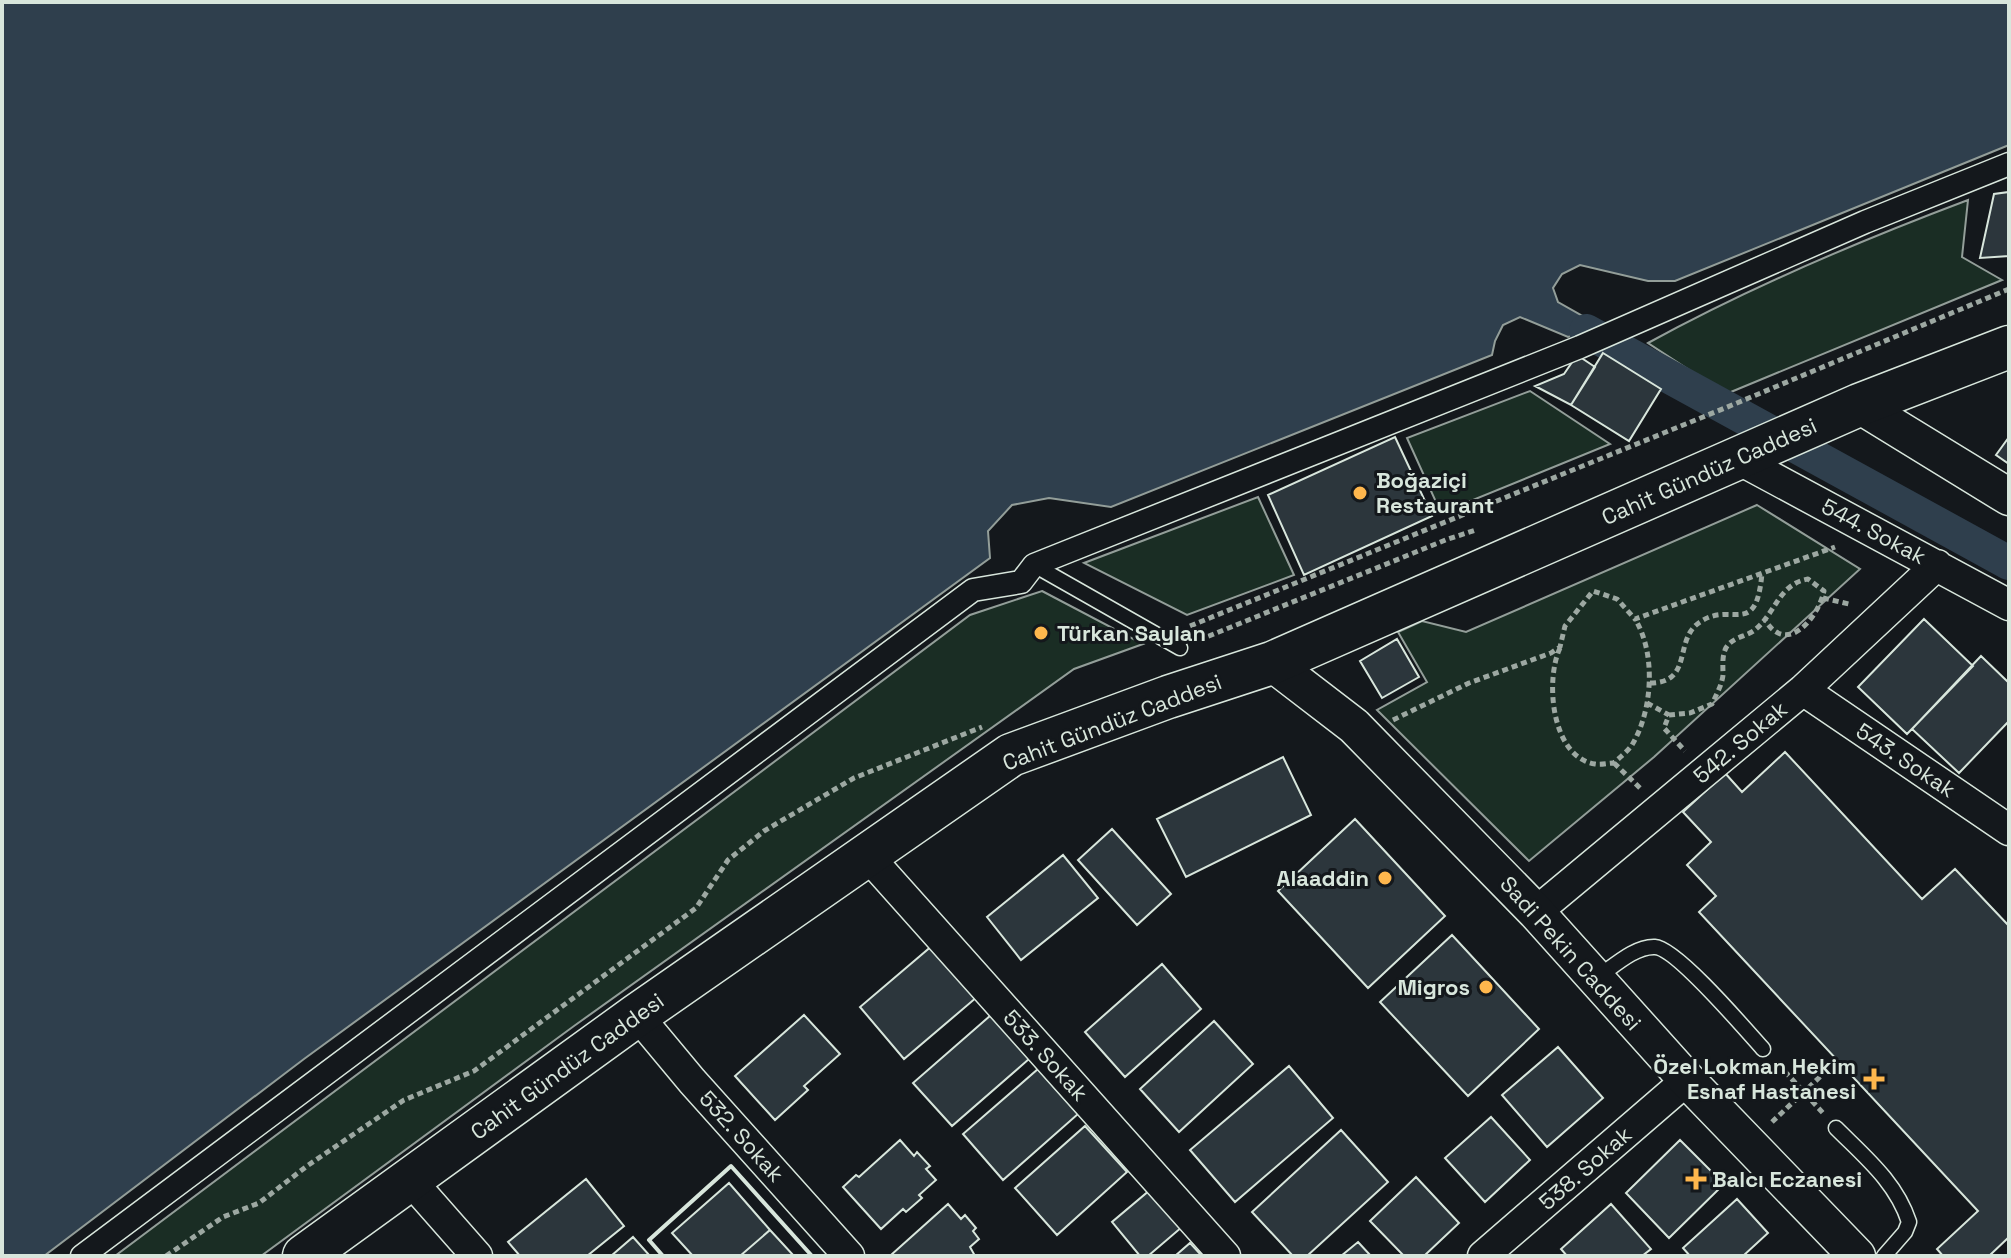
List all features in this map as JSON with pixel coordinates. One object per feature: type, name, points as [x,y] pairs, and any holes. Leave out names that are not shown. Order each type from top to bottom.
[{"type":"main road","name":"Cahit Gündüz Caddesi","points":[[304,1256],[637,1015],[1011,755],[1168,697],[1272,663],[1859,405],[2009,347]]},
{"type":"street","points":[[82,1256],[973,590],[1021,582],[1034,565],[1619,331],[1865,222],[2009,164]]},
{"type":"street","points":[[1859,405],[2009,497]]},
{"type":"street","name":"544. Sokak","points":[[1738,459],[2009,605]]},
{"type":"street","name":"542. Sokak","points":[[1536,912],[1803,690],[1937,565]]},
{"type":"street","name":"Sadi Pekin Caddesi","points":[[1272,663],[1363,735],[1536,912],[1687,1080],[1857,1256]]},
{"type":"street","name":"543. Sokak","points":[[1803,690],[2009,830]]},
{"type":"street","name":"533. Sokak","points":[[866,854],[1225,1256]]},
{"type":"street","name":"532. Sokak","points":[[637,1015],[849,1256]]},
{"type":"street","name":"538. Sokak","points":[[1497,1252],[1687,1080]]},
{"type":"street","points":[[411,1181],[477,1256]]},
{"type":"lane","points":[[1034,565],[1180,648]]},
{"type":"lane","points":[[1595,979],[1639,950],[1657,946],[1676,957],[1763,1049]]},
{"type":"lane","points":[[1836,1128],[1889,1181],[1902,1200],[1909,1222],[1905,1232],[1884,1256]]},
{"type":"path","points":[[1190,626],[2009,289]]},
{"type":"path","points":[[1180,648],[1448,539],[1490,525]]},
{"type":"path","points":[[1635,619],[1876,532]]},
{"type":"path","points":[[1650,683],[1668,681],[1675,674],[1685,642],[1698,622],[1724,614],[1738,617],[1749,613],[1760,595],[1762,573]]},
{"type":"path","points":[[1646,702],[1669,715],[1690,713],[1712,704],[1723,678],[1725,650],[1729,643],[1753,632],[1765,620],[1781,594],[1798,581],[1808,579],[1824,591],[1815,617],[1790,635],[1772,631],[1765,620]]},
{"type":"path","points":[[1593,591],[1617,599],[1643,632],[1650,683],[1646,702],[1631,746],[1614,763],[1593,764],[1576,754],[1560,731],[1552,701],[1553,662],[1560,647],[1565,626],[1593,591]]},
{"type":"path","points":[[1363,735],[1469,683],[1560,647]]},
{"type":"path","points":[[1669,715],[1664,728],[1707,770]]},
{"type":"path","points":[[166,1256],[223,1217],[259,1203],[404,1100],[454,1082],[486,1063],[696,908],[728,860],[764,831],[854,778],[987,725]]},
{"type":"path","points":[[1763,1049],[1836,1128]]},
{"type":"path","points":[[1748,1144],[1823,1074]]},
{"type":"green space","points":[[1968,200],[1962,257],[2002,280],[1726,394],[1648,343],[1805,266]]},
{"type":"green space","points":[[1530,391],[1610,444],[1441,513],[1407,438]]},
{"type":"green space","points":[[1258,497],[1294,575],[1187,615],[1084,563]]},
{"type":"green space","points":[[1757,505],[1860,569],[1654,757],[1529,861],[1377,710],[1427,682],[1398,632],[1422,621],[1466,632]]},
{"type":"green space","points":[[1042,591],[1143,644],[1074,669],[574,1026],[261,1256],[115,1256],[970,615]]},
{"type":"water","points":[[2,2],[2009,2],[2009,145],[1675,281],[1648,281],[1580,265],[1562,274],[1553,288],[1558,302],[1602,327],[1568,337],[1520,317],[1503,325],[1492,355],[1111,507],[1049,498],[1012,505],[988,531],[990,558],[304,1059],[44,1256],[2,1256]]},
{"type":"building","points":[[2009,192],[2009,256],[1980,258],[1994,194]]},
{"type":"building","points":[[1603,353],[1661,389],[1629,441],[1571,405]]},
{"type":"building","points":[[1577,355],[1595,367],[1571,405],[1535,386],[1564,374]]},
{"type":"building","points":[[1395,437],[1432,516],[1304,575],[1268,495]]},
{"type":"building","points":[[2009,437],[2009,464],[1996,455]]},
{"type":"building","points":[[1924,619],[1973,666],[1907,734],[1858,687]]},
{"type":"building","points":[[1397,639],[1419,677],[1382,698],[1360,661]]},
{"type":"building","points":[[1981,656],[2009,683],[2009,721],[1959,773],[1912,729]]},
{"type":"building","points":[[1785,752],[1922,899],[1955,869],[2009,926],[2009,1237],[1989,1256],[1943,1256],[1937,1249],[1978,1211],[1699,912],[1716,896],[1687,865],[1711,842],[1683,812],[1725,773],[1742,792]]},
{"type":"building","points":[[1283,757],[1311,815],[1186,877],[1157,819]]},
{"type":"building","points":[[1355,819],[1445,916],[1368,988],[1278,891]]},
{"type":"building","points":[[1112,829],[1171,894],[1137,925],[1078,860]]},
{"type":"building","points":[[1063,855],[1098,898],[1021,960],[987,917]]},
{"type":"building","points":[[1452,935],[1539,1029],[1468,1096],[1380,1002]]},
{"type":"building","points":[[933,945],[977,997],[904,1059],[860,1007]]},
{"type":"building","points":[[1162,964],[1201,1009],[1125,1077],[1085,1032]]},
{"type":"building","points":[[804,1015],[840,1054],[804,1086],[808,1090],[775,1120],[735,1076]]},
{"type":"building","points":[[991,1015],[1029,1059],[952,1126],[913,1083]]},
{"type":"building","points":[[1214,1021],[1253,1064],[1179,1132],[1140,1089]]},
{"type":"building","points":[[1558,1047],[1603,1098],[1547,1147],[1502,1095]]},
{"type":"building","points":[[1289,1066],[1333,1118],[1235,1202],[1190,1150]]},
{"type":"building","points":[[1038,1069],[1078,1114],[1003,1180],[963,1134]]},
{"type":"building","points":[[1491,1117],[1530,1160],[1485,1202],[1445,1158]]},
{"type":"building","points":[[1085,1126],[1127,1172],[1057,1235],[1015,1188]]},
{"type":"building","points":[[1341,1130],[1388,1182],[1307,1256],[1293,1256],[1252,1212]]},
{"type":"building","points":[[900,1140],[914,1156],[917,1152],[930,1166],[926,1169],[936,1180],[919,1195],[922,1198],[906,1212],[903,1209],[881,1229],[843,1187],[856,1175],[859,1177]]},
{"type":"building","points":[[1680,1140],[1724,1184],[1669,1238],[1626,1193]]},
{"type":"building","points":[[1416,1177],[1459,1223],[1424,1256],[1404,1256],[1370,1221]]},
{"type":"building","points":[[586,1179],[624,1226],[587,1256],[520,1256],[508,1242]]},
{"type":"building","points":[[729,1183],[770,1230],[740,1256],[693,1256],[672,1233]]},
{"type":"building","points":[[1150,1190],[1182,1227],[1148,1256],[1140,1256],[1112,1222]]},
{"type":"building","points":[[1737,1199],[1768,1233],[1743,1256],[1690,1256],[1683,1248]]},
{"type":"building","points":[[948,1204],[961,1219],[965,1215],[976,1228],[973,1231],[979,1239],[970,1247],[975,1256],[891,1255]]},
{"type":"building","points":[[1611,1204],[1651,1249],[1642,1256],[1567,1256],[1561,1249]]},
{"type":"building","points":[[770,1230],[794,1256],[740,1256]]},
{"type":"building","points":[[633,1237],[650,1256],[611,1256]]},
{"type":"building","points":[[1358,1242],[1371,1256],[1341,1256]]},
{"type":"building","points":[[1190,1243],[1202,1256],[1175,1256]]},
{"type":"waterway","points":[[1586,331],[2009,563]]},
{"type":"wall","points":[[663,1256],[649,1240],[731,1166],[812,1256]]},
{"type":"place","name":"Boğaziçi Restaurant","points":[[1360,493]]},
{"type":"place","name":"Türkan Saylan","points":[[1041,633]]},
{"type":"place","name":"Alaaddin","points":[[1385,878]]},
{"type":"place","name":"Migros","points":[[1486,987]]},
{"type":"place","name":"Özel Lokman Hekim Esnaf Hastanesi","points":[[1874,1079]]},
{"type":"place","name":"Balcı Eczanesi","points":[[1696,1179]]}]
